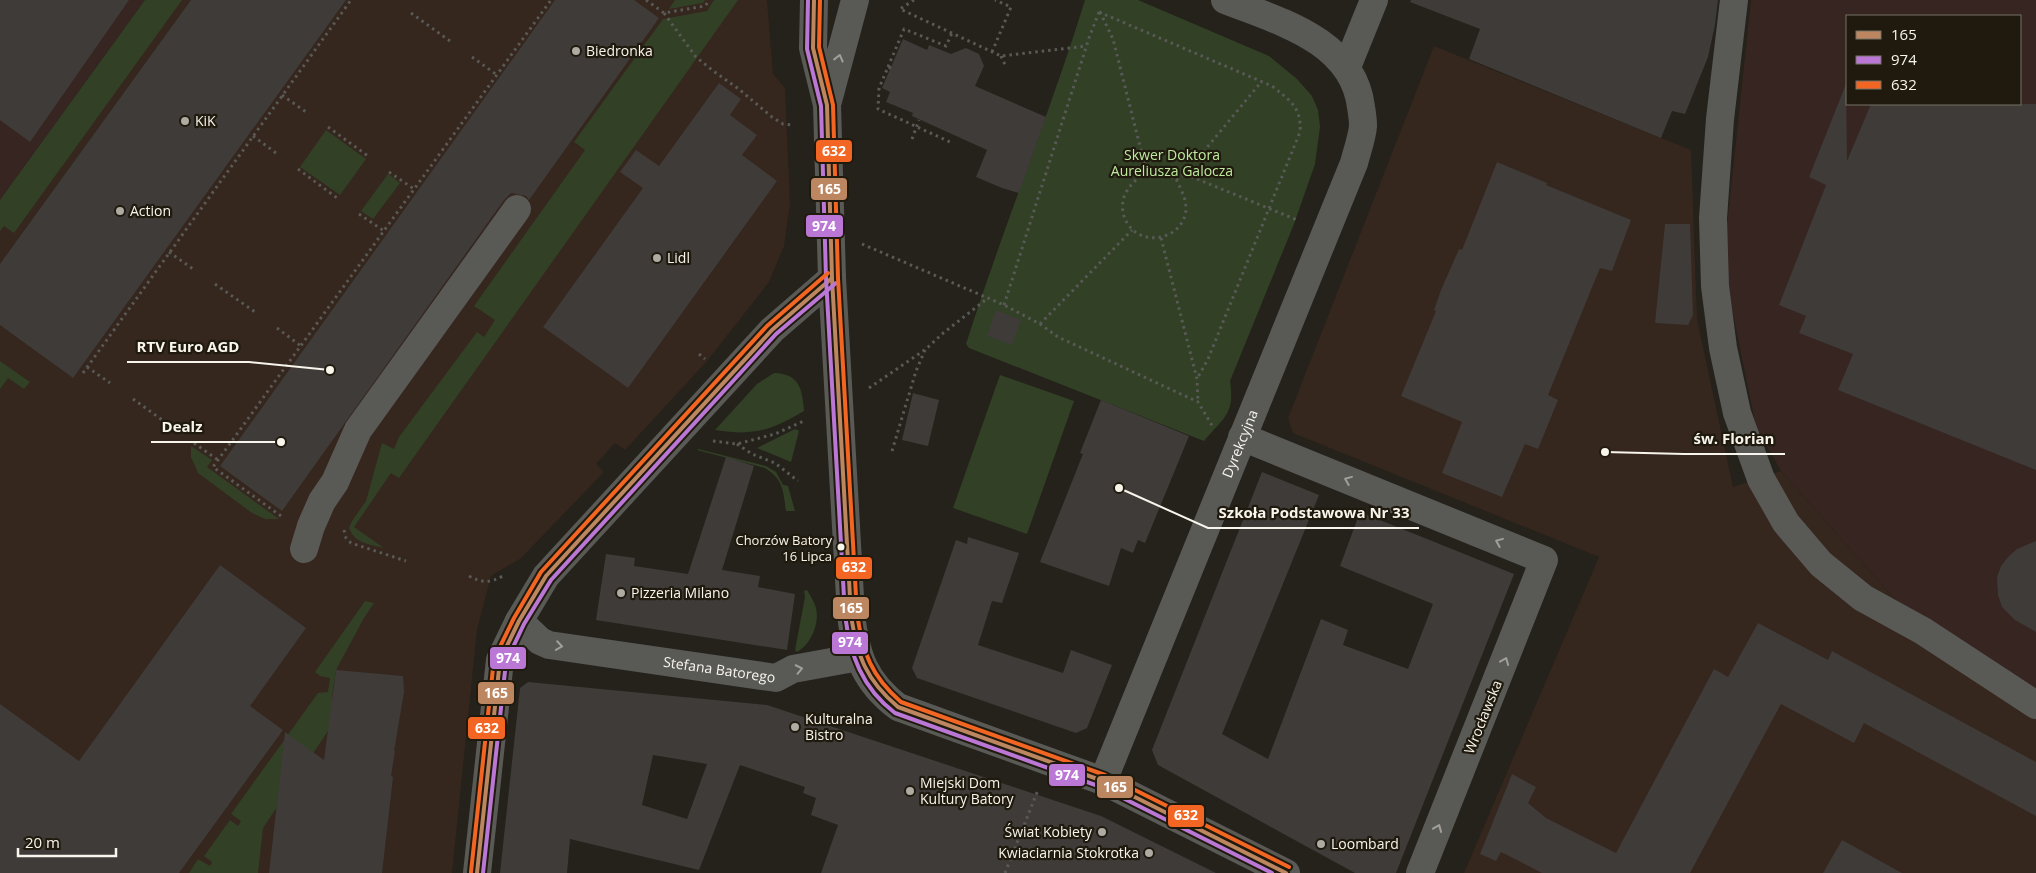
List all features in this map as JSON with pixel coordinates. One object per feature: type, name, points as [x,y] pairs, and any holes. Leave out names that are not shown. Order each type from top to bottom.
[{"type":"street","points":[[814,0],[813,48],[827,105],[832,278],[851,614],[854,641],[859,657],[875,686],[898,707],[1103,781],[1286,873]]},
{"type":"street","points":[[827,105],[855,0]]},
{"type":"street","points":[[1224,0],[1299,29],[1327,47],[1347,67],[1374,0]]},
{"type":"street","points":[[1734,0],[1720,119],[1713,218],[1715,286],[1724,348],[1737,413],[1761,479],[1786,523],[1821,564],[1863,598],[1923,630],[2036,705]]},
{"type":"street","name":"Dyrekcyjna","points":[[1103,781],[1354,163],[1363,125],[1359,93],[1347,67]]},
{"type":"street","points":[[304,549],[311,526],[322,501],[335,482],[358,430],[516,209]]},
{"type":"street","points":[[477,873],[500,660],[519,622],[546,576],[772,330],[832,278]]},
{"type":"street","name":"Wrocławska","points":[[1242,437],[1544,560],[1420,873]]},
{"type":"street","name":"Stefana Batorego","points":[[519,622],[540,641],[549,645],[776,678],[793,669],[859,657]]},
{"type":"path","points":[[83,373],[351,0]]},
{"type":"path","points":[[281,516],[212,466],[551,0]]},
{"type":"path","points":[[646,0],[664,13],[696,56],[712,70],[740,90],[772,117],[783,124],[794,125]]},
{"type":"path","points":[[664,13],[705,6],[710,0]]},
{"type":"path","points":[[914,0],[900,9],[1001,56],[1087,46]]},
{"type":"path","points":[[992,52],[1011,7],[995,0]]},
{"type":"path","points":[[1004,305],[1087,46],[1100,12]]},
{"type":"path","points":[[1100,12],[1272,86],[1291,102],[1300,114],[1300,132],[1208,359],[1197,379]]},
{"type":"path","points":[[1100,12],[1113,38],[1146,170]]},
{"type":"path","points":[[411,13],[450,41]]},
{"type":"path","points":[[950,142],[878,109],[880,88],[904,29],[946,46],[952,33]]},
{"type":"path","points":[[1001,56],[1006,67]]},
{"type":"path","points":[[472,57],[497,74]]},
{"type":"path","points":[[1176,179],[1185,174],[1262,81]]},
{"type":"path","points":[[282,95],[306,112]]},
{"type":"path","points":[[912,138],[919,120]]},
{"type":"path","points":[[328,127],[368,156]]},
{"type":"path","points":[[253,136],[276,153]]},
{"type":"path","points":[[298,169],[337,198]]},
{"type":"path","points":[[1146,170],[1165,173],[1176,179],[1185,201],[1185,213],[1181,224],[1172,233],[1161,238],[1148,238],[1132,230],[1122,210],[1124,197],[1130,187],[1146,170]]},
{"type":"path","points":[[389,172],[414,189]]},
{"type":"path","points":[[1185,174],[1292,218]]},
{"type":"path","points":[[359,214],[384,232]]},
{"type":"path","points":[[1040,324],[1132,230]]},
{"type":"path","points":[[1161,238],[1197,379],[1198,402],[1214,429],[1242,437]]},
{"type":"path","points":[[862,244],[1004,305],[1040,324],[1058,337],[1198,402]]},
{"type":"path","points":[[169,252],[193,269]]},
{"type":"path","points":[[215,284],[255,312]]},
{"type":"path","points":[[869,388],[926,349],[988,298]]},
{"type":"path","points":[[277,328],[301,346]]},
{"type":"path","points":[[892,451],[916,372],[926,349]]},
{"type":"path","points":[[87,367],[110,383]]},
{"type":"path","points":[[133,399],[172,427]]},
{"type":"path","points":[[709,440],[737,444],[775,434],[806,420]]},
{"type":"path","points":[[194,443],[218,460]]},
{"type":"path","points":[[737,444],[752,454],[775,463],[798,481]]},
{"type":"path","points":[[345,522],[346,538],[351,543],[406,562]]},
{"type":"path","points":[[469,576],[478,581],[492,582],[502,576]]},
{"type":"path","points":[[1005,873],[1039,787]]},
{"type":"shaded area","points":[[0,0],[145,0],[0,200]]},
{"type":"shaded area","points":[[145,0],[767,0],[773,74],[785,88],[790,204],[784,246],[769,282],[708,360],[625,450],[615,443],[596,464],[604,472],[520,559],[491,576],[477,630],[452,873],[0,873],[0,200]]},
{"type":"shaded area","points":[[1751,0],[2036,0],[2036,713],[1923,631],[1781,471],[1756,427],[1723,264]]},
{"type":"shaded area","points":[[1434,46],[1691,150],[1697,319],[1733,487],[1781,471],[1923,631],[2036,713],[2036,873],[1464,873],[1599,557],[1293,433],[1288,418]]},
{"type":"green space","points":[[145,0],[182,0],[14,233],[4,226],[0,231],[0,200]]},
{"type":"green space","points":[[675,0],[705,0],[703,3],[669,9]]},
{"type":"green space","points":[[714,0],[738,0],[399,478],[391,473],[354,527],[384,548],[359,540],[349,528],[366,501],[382,443],[394,449],[399,437],[477,332],[484,337],[495,320],[474,306],[585,150],[574,142],[663,19],[707,11]]},
{"type":"green space","name":"Skwer Doktora Aureliusza Galocza","points":[[1085,0],[1138,0],[1269,56],[1297,79],[1312,96],[1318,110],[1320,127],[1315,164],[1294,224],[1230,381],[1231,401],[1229,408],[1222,420],[1204,441],[969,348],[966,344]]},
{"type":"green space","points":[[326,130],[366,159],[340,195],[300,167]]},
{"type":"green space","points":[[388,174],[400,183],[373,219],[361,211]]},
{"type":"green space","points":[[0,361],[30,382],[24,389],[8,378],[0,389]]},
{"type":"green space","points":[[774,373],[789,376],[798,384],[804,411],[781,423],[761,430],[729,432],[715,430],[757,384]]},
{"type":"green space","points":[[1000,375],[1074,401],[1027,534],[953,508]]},
{"type":"green space","points":[[795,429],[799,431],[791,462],[757,448]]},
{"type":"green space","points":[[191,446],[212,460],[207,467],[279,519],[265,519],[252,513],[198,473],[191,457]]},
{"type":"green space","points":[[698,449],[766,466],[776,472],[783,485],[788,486],[795,511],[786,511],[782,486],[776,477],[765,468]]},
{"type":"green space","points":[[807,590],[817,611],[817,618],[811,638],[797,652],[795,650],[805,597],[804,591]]},
{"type":"green space","points":[[365,601],[374,603],[336,670],[332,696],[332,725],[263,828],[258,873],[189,873],[198,859],[210,866],[212,862],[204,856],[230,820],[238,826],[241,821],[231,814],[318,693],[328,692],[330,678],[320,676],[315,672]]},
{"type":"building","points":[[0,0],[129,0],[30,142],[0,120]]},
{"type":"building","points":[[191,0],[346,0],[73,378],[0,325],[0,264]]},
{"type":"building","points":[[555,0],[634,0],[659,18],[529,200],[526,196],[511,193],[504,200],[282,511],[220,466]]},
{"type":"building","points":[[1411,0],[1718,0],[1708,57],[1685,114],[1672,111],[1661,138],[1469,59],[1480,29],[1410,2]]},
{"type":"building","points":[[903,39],[927,50],[929,45],[951,54],[966,48],[979,54],[984,66],[975,86],[1046,117],[1019,193],[976,177],[987,150],[912,116],[913,113],[886,102],[890,92],[882,88]]},
{"type":"building","name":"Lidl","points":[[719,83],[741,99],[730,115],[757,135],[742,155],[777,181],[628,388],[543,327],[643,188],[620,172],[636,150],[659,166]]},
{"type":"building","points":[[1846,84],[1847,161],[1871,105],[2036,104],[2036,470],[1838,390],[1853,354],[1799,333],[1806,316],[1779,305],[1826,185],[1809,177]]},
{"type":"building","points":[[1497,162],[1547,183],[1546,185],[1631,220],[1612,271],[1600,268],[1548,395],[1558,400],[1538,449],[1525,444],[1502,497],[1442,473],[1462,422],[1401,396],[1436,311],[1434,310],[1441,290],[1459,249],[1462,250]]},
{"type":"building","points":[[1665,224],[1690,224],[1693,315],[1688,325],[1655,323]]},
{"type":"building","points":[[996,310],[1021,320],[1012,345],[987,336]]},
{"type":"building","points":[[913,393],[939,400],[928,446],[902,440]]},
{"type":"building","points":[[1101,400],[1189,436],[1145,543],[1138,540],[1133,553],[1121,548],[1109,586],[1040,562],[1083,454],[1080,453]]},
{"type":"building","points":[[726,457],[754,466],[722,570],[760,576],[758,587],[795,594],[787,650],[596,620],[606,554],[635,558],[634,566],[688,574]]},
{"type":"building","points":[[1262,472],[1319,495],[1222,734],[1268,759],[1321,619],[1348,630],[1343,645],[1408,669],[1433,604],[1340,566],[1360,512],[1514,574],[1396,873],[1355,873],[1158,765],[1152,750]]},
{"type":"building","points":[[968,537],[1019,553],[1002,603],[992,601],[978,645],[1063,673],[1071,650],[1112,665],[1087,728],[1076,733],[917,678],[912,668],[956,540],[967,544]]},
{"type":"building","points":[[2036,541],[2036,632],[2015,620],[2002,607],[1998,595],[1997,577],[2001,566],[2008,557],[2017,549]]},
{"type":"building","points":[[220,565],[306,628],[250,706],[283,730],[179,873],[0,873],[0,704],[79,761]]},
{"type":"building","points":[[1758,623],[1828,660],[1832,651],[2036,762],[2036,816],[1864,723],[1854,743],[1781,704],[1690,873],[1542,873],[1501,852],[1496,861],[1480,854],[1512,774],[1536,787],[1528,803],[1546,818],[1616,853],[1714,669],[1728,677]]},
{"type":"building","points":[[336,670],[403,676],[404,692],[394,751],[391,776],[393,777],[382,873],[269,873],[285,732],[324,760]]},
{"type":"building","points":[[528,682],[767,705],[1101,816],[1216,873],[821,873],[838,825],[811,815],[816,798],[803,793],[805,787],[740,765],[699,870],[570,839],[567,873],[500,873],[520,688]],"holes":[[[653,755],[707,764],[687,819],[642,805]]]},
{"type":"building","points":[[1842,840],[1902,873],[1823,873]]},
{"type":"transit line","name":"974","points":[[808,0],[807,49],[821,106],[826,278],[845,615],[854,657],[866,682],[874,693],[895,713],[1101,787],[1272,873]]},
{"type":"transit line","name":"165","points":[[814,0],[813,48],[827,105],[832,278],[851,615],[856,643],[865,666],[878,687],[898,707],[1103,781],[1286,873]]},
{"type":"transit line","name":"632","points":[[820,0],[819,47],[833,105],[838,278],[857,614],[862,641],[875,673],[901,702],[1105,775],[1289,867]]},
{"type":"transit line","name":"632","points":[[471,872],[494,659],[514,618],[541,572],[767,326],[828,273]]},
{"type":"transit line","name":"165","points":[[477,873],[500,660],[519,621],[546,576],[772,330],[832,278]]},
{"type":"transit line","name":"974","points":[[483,873],[506,662],[524,624],[551,580],[776,334],[836,283]]},
{"type":"place","name":"Biedronka","points":[[576,51]]},
{"type":"place","name":"KiK","points":[[185,121]]},
{"type":"place","name":"Action","points":[[120,211]]},
{"type":"place","name":"Lidl","points":[[657,258]]},
{"type":"place","name":"RTV Euro AGD","points":[[330,370]]},
{"type":"place","name":"Dealz","points":[[281,442]]},
{"type":"place","name":"św. Florian","points":[[1605,452]]},
{"type":"place","name":"Szkoła Podstawowa Nr 33","points":[[1119,488]]},
{"type":"place","name":"Chorzów Batory 16 Lipca","points":[[841,547]]},
{"type":"place","name":"Pizzeria Milano","points":[[621,593]]},
{"type":"place","name":"Kulturalna Bistro","points":[[795,727]]},
{"type":"place","name":"Miejski Dom Kultury Batory","points":[[910,791]]},
{"type":"place","name":"Świat Kobiety","points":[[1102,832]]},
{"type":"place","name":"Loombard","points":[[1321,844]]},
{"type":"place","name":"Kwiaciarnia Stokrotka","points":[[1149,853]]}]
